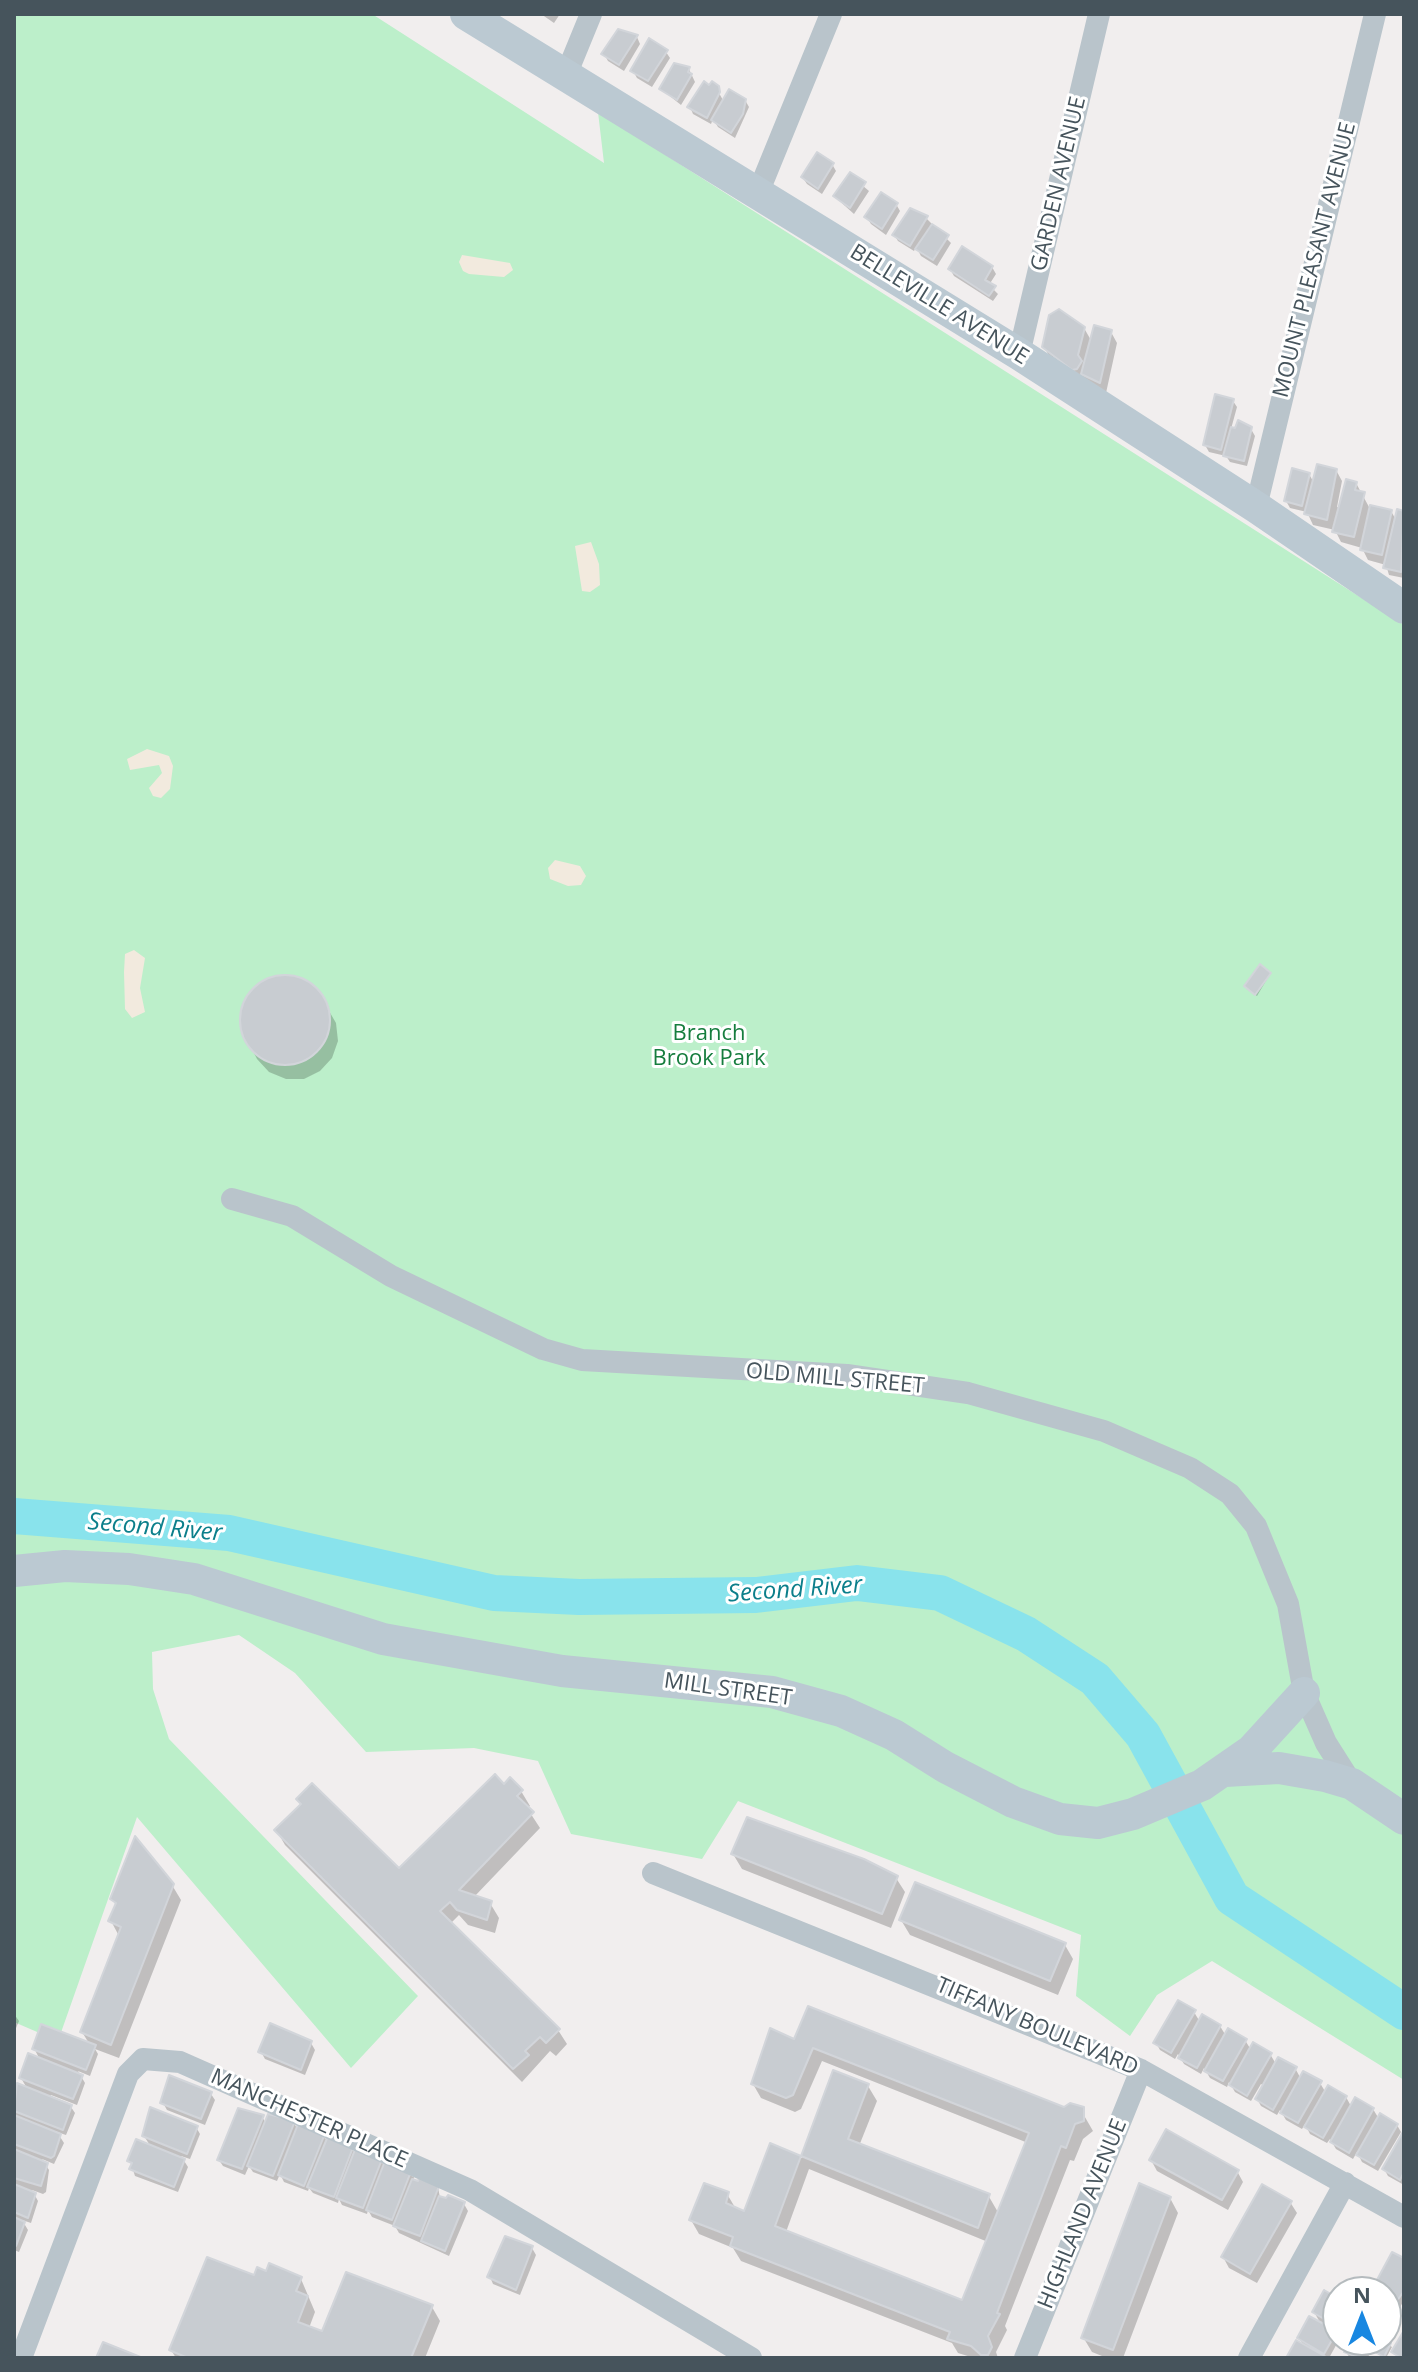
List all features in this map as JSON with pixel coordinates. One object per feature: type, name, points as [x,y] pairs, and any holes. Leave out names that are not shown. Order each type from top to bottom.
[{"type":"street","name":"BELLEVILLE AVENUE","points":[[466,14],[1019,354],[1256,507],[1404,608]]},
{"type":"street","points":[[566,75],[591,14]]},
{"type":"street","points":[[758,193],[831,14]]},
{"type":"street","name":"GARDEN AVENUE","points":[[1019,354],[1099,14]]},
{"type":"street","name":"MOUNT PLEASANT AVENUE","points":[[1256,507],[1375,14]]},
{"type":"street","name":"OLD MILL STREET","points":[[232,1199],[292,1216],[391,1276],[543,1349],[582,1360],[847,1375],[968,1393],[1104,1431],[1190,1468],[1230,1494],[1256,1526],[1288,1604],[1304,1693],[1326,1743],[1352,1784]]},
{"type":"street","name":"MILL STREET","points":[[14,1571],[65,1566],[194,1579],[397,1642],[562,1671],[772,1692],[855,1717],[1013,1802],[1060,1819],[1098,1823],[1133,1814],[1202,1785],[1222,1771],[1279,1768],[1352,1784],[1404,1819]]},
{"type":"street","points":[[1222,1771],[1251,1751],[1304,1693]]},
{"type":"street","name":"TIFFANY BOULEVARD","points":[[653,1873],[1141,2070],[1404,2217]]},
{"type":"street","name":"MANCHESTER PLACE","points":[[21,2358],[128,2074],[143,2059],[180,2062],[470,2190],[751,2358]]},
{"type":"street","name":"HIGHLAND AVENUE","points":[[1025,2358],[1141,2070]]},
{"type":"street","points":[[1249,2358],[1345,2183]]},
{"type":"green space","name":"Branch Brook Park","points":[[14,14],[372,14],[604,163],[598,112],[1404,625],[1404,2080],[1212,1961],[1157,1995],[1130,2036],[1076,1996],[1081,1935],[738,1801],[702,1859],[571,1834],[538,1761],[474,1748],[366,1752],[295,1673],[239,1635],[152,1652],[153,1689],[169,1739],[418,1996],[351,2068],[137,1817],[58,2041],[14,2022]]},
{"type":"sand","points":[[462,255],[510,263],[513,270],[504,277],[469,274],[463,271],[459,262]]},
{"type":"sand","points":[[591,542],[599,564],[600,585],[590,592],[582,591],[575,546]]},
{"type":"sand","points":[[147,749],[169,756],[173,766],[170,789],[161,798],[153,796],[149,788],[162,773],[159,765],[130,770],[127,759]]},
{"type":"sand","points":[[555,860],[580,866],[586,876],[581,885],[568,886],[550,879],[548,868]]},
{"type":"sand","points":[[134,950],[145,958],[140,988],[145,1012],[132,1018],[125,1009],[124,972],[125,954]]},
{"type":"building","points":[[618,29],[638,35],[619,65],[601,54]]},
{"type":"building","points":[[649,38],[668,50],[648,81],[630,71]]},
{"type":"building","points":[[674,63],[690,67],[688,72],[692,74],[677,100],[659,89]]},
{"type":"building","points":[[704,81],[709,85],[712,81],[719,86],[720,92],[707,118],[687,107]]},
{"type":"building","points":[[729,89],[746,99],[743,114],[731,133],[711,120]]},
{"type":"building","points":[[817,152],[834,163],[818,189],[801,177]]},
{"type":"building","points":[[850,172],[866,182],[850,208],[833,196]]},
{"type":"building","points":[[881,192],[898,203],[882,229],[864,217]]},
{"type":"building","points":[[910,208],[928,216],[910,246],[892,235]]},
{"type":"building","points":[[932,224],[949,235],[933,260],[915,249]]},
{"type":"building","points":[[962,246],[993,266],[985,280],[996,286],[989,296],[948,269]]},
{"type":"building","points":[[1059,309],[1085,327],[1078,355],[1082,361],[1077,369],[1072,370],[1042,347],[1049,315]]},
{"type":"building","points":[[1094,325],[1112,330],[1100,383],[1081,374]]},
{"type":"building","points":[[1215,394],[1234,399],[1221,450],[1203,445]]},
{"type":"building","points":[[1238,420],[1252,427],[1244,461],[1223,456],[1231,427],[1235,428]]},
{"type":"building","points":[[1317,464],[1337,469],[1327,520],[1304,514]]},
{"type":"building","points":[[1292,468],[1310,473],[1302,506],[1284,501]]},
{"type":"building","points":[[1346,479],[1357,482],[1355,490],[1365,492],[1354,537],[1332,532]]},
{"type":"building","points":[[1370,505],[1392,510],[1382,555],[1360,550]]},
{"type":"building","points":[[1397,509],[1404,511],[1401,572],[1383,568]]},
{"type":"building","points":[[1260,964],[1271,973],[1255,995],[1244,986]]},
{"type":"building","points":[[285,975],[302,978],[317,988],[327,1003],[330,1020],[327,1037],[317,1052],[302,1062],[285,1065],[268,1062],[253,1052],[243,1037],[240,1020],[243,1003],[253,988],[268,978]]},
{"type":"building","points":[[495,1774],[504,1784],[510,1777],[523,1790],[517,1796],[534,1812],[459,1890],[492,1901],[487,1920],[457,1910],[450,1902],[440,1911],[560,2029],[546,2043],[540,2037],[525,2051],[529,2055],[513,2069],[274,1830],[301,1804],[296,1799],[312,1783],[399,1868]]},
{"type":"building","points":[[747,1817],[864,1859],[898,1876],[882,1914],[731,1854]]},
{"type":"building","points":[[135,1836],[174,1884],[111,2045],[80,2032],[121,1927],[108,1921],[116,1903],[110,1899]]},
{"type":"building","points":[[915,1882],[1066,1943],[1050,1981],[899,1920]]},
{"type":"building","points":[[1178,2000],[1196,2010],[1171,2053],[1153,2043]]},
{"type":"building","points":[[808,2006],[1064,2107],[1070,2103],[1084,2107],[1084,2121],[1075,2124],[1066,2148],[1061,2146],[997,2313],[1000,2314],[988,2336],[992,2347],[988,2355],[981,2355],[971,2346],[947,2339],[950,2332],[730,2246],[733,2237],[689,2220],[704,2183],[729,2192],[726,2203],[744,2211],[770,2143],[801,2156],[775,2226],[962,2300],[1029,2133],[813,2048],[793,2095],[786,2098],[751,2084],[770,2028],[794,2039]]},
{"type":"building","points":[[1202,2014],[1221,2025],[1197,2068],[1178,2058]]},
{"type":"building","points":[[270,2023],[312,2041],[301,2070],[258,2052]]},
{"type":"building","points":[[41,2024],[96,2045],[86,2070],[32,2049]]},
{"type":"building","points":[[1228,2028],[1247,2039],[1223,2081],[1204,2071]]},
{"type":"building","points":[[1253,2042],[1272,2053],[1247,2096],[1229,2085]]},
{"type":"building","points":[[28,2053],[83,2075],[73,2099],[19,2078]]},
{"type":"building","points":[[1278,2057],[1297,2067],[1273,2110],[1255,2099]]},
{"type":"building","points":[[833,2070],[869,2084],[848,2139],[990,2194],[978,2228],[801,2156]]},
{"type":"building","points":[[1303,2071],[1322,2081],[1298,2123],[1280,2113]]},
{"type":"building","points":[[169,2075],[212,2092],[201,2119],[160,2103]]},
{"type":"building","points":[[17,2083],[72,2105],[63,2130],[14,2111]]},
{"type":"building","points":[[1328,2085],[1347,2096],[1323,2138],[1304,2127]]},
{"type":"building","points":[[1355,2097],[1374,2108],[1349,2153],[1330,2142]]},
{"type":"building","points":[[150,2107],[198,2126],[187,2154],[142,2136]]},
{"type":"building","points":[[238,2108],[264,2115],[242,2169],[217,2160]]},
{"type":"building","points":[[1380,2113],[1398,2124],[1374,2165],[1356,2155]]},
{"type":"building","points":[[268,2114],[295,2121],[273,2176],[247,2166]]},
{"type":"building","points":[[14,2115],[61,2134],[54,2156],[51,2158],[14,2144]]},
{"type":"building","points":[[298,2124],[326,2131],[304,2186],[278,2175]]},
{"type":"building","points":[[1166,2129],[1239,2170],[1222,2200],[1149,2160]]},
{"type":"building","points":[[1404,2130],[1404,2172],[1400,2180],[1382,2169]]},
{"type":"building","points":[[328,2136],[355,2142],[334,2197],[307,2187]]},
{"type":"building","points":[[136,2139],[185,2159],[174,2187],[129,2169],[132,2163],[127,2161]]},
{"type":"building","points":[[356,2147],[384,2154],[363,2208],[336,2198]]},
{"type":"building","points":[[14,2149],[48,2163],[41,2186],[14,2178]]},
{"type":"building","points":[[385,2161],[412,2169],[392,2220],[366,2210]]},
{"type":"building","points":[[419,2178],[439,2186],[420,2236],[393,2226],[412,2179],[418,2181]]},
{"type":"building","points":[[1139,2183],[1171,2197],[1113,2350],[1081,2338]]},
{"type":"building","points":[[14,2184],[36,2193],[28,2218],[14,2212]]},
{"type":"building","points":[[1262,2184],[1292,2201],[1250,2274],[1221,2257]]},
{"type":"building","points":[[448,2195],[465,2202],[445,2251],[421,2241],[439,2196],[446,2198]]},
{"type":"building","points":[[14,2217],[25,2222],[16,2246],[14,2246]]},
{"type":"building","points":[[505,2236],[533,2246],[516,2290],[487,2277]]},
{"type":"building","points":[[1392,2252],[1404,2258],[1402,2294],[1402,2276],[1379,2276]]},
{"type":"building","points":[[207,2257],[254,2275],[257,2267],[266,2271],[269,2263],[302,2277],[296,2291],[308,2296],[298,2322],[322,2331],[346,2272],[433,2305],[411,2358],[188,2358],[169,2350]]},
{"type":"building","points":[[1322,2294],[1322,2318],[1312,2312]]},
{"type":"building","points":[[1309,2316],[1322,2323],[1322,2353],[1297,2338]]},
{"type":"building","points":[[1402,2334],[1404,2358],[1398,2356],[1402,2356]]},
{"type":"building","points":[[1296,2340],[1328,2358],[1286,2358]]},
{"type":"building","points":[[103,2342],[143,2358],[96,2358]]},
{"type":"waterway","name":"Second River","points":[[14,1516],[229,1533],[494,1593],[579,1597],[756,1595],[857,1583],[940,1593],[1026,1634],[1095,1679],[1143,1735],[1232,1898],[1404,2012]]}]
